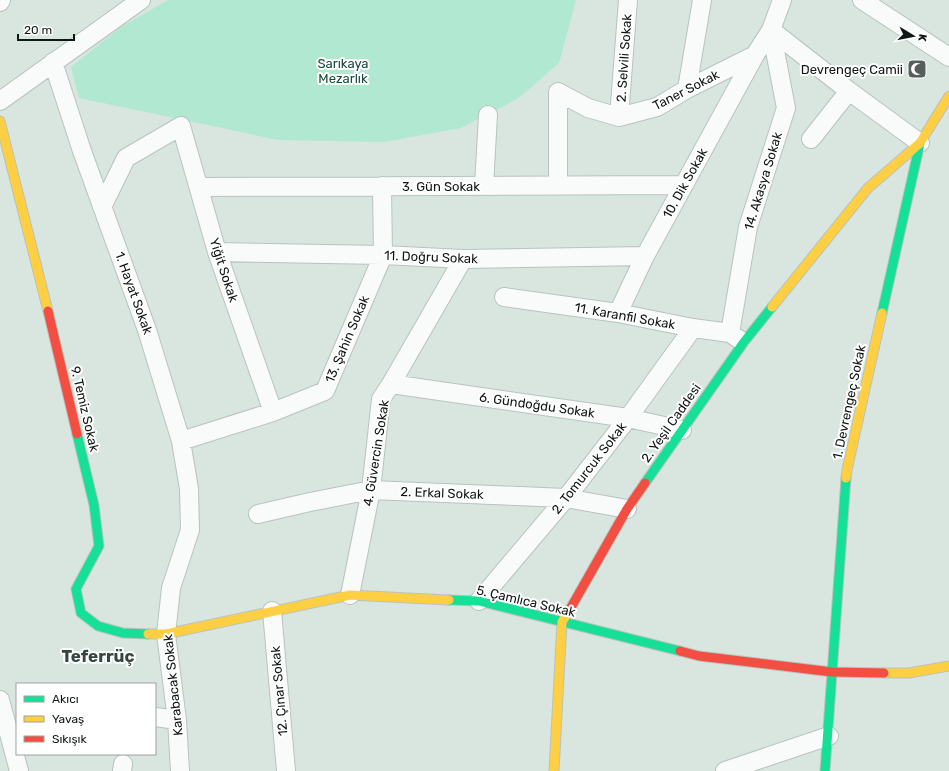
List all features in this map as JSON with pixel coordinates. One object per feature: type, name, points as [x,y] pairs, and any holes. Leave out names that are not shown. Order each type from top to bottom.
[{"type":"street","points":[[0,101],[140,0]]},
{"type":"street","name":"2. Selvili Sokak","points":[[620,117],[628,0]]},
{"type":"street","points":[[687,89],[702,0]]},
{"type":"street","points":[[755,55],[771,30],[782,0]]},
{"type":"street","points":[[862,0],[949,57]]},
{"type":"street","points":[[771,30],[849,91],[920,143],[949,96]]},
{"type":"street","name":"14. Akasya Sokak","points":[[737,338],[748,227],[786,108],[771,30]]},
{"type":"street","name":"Taner Sokak","points":[[620,117],[657,107],[687,89],[755,55]]},
{"type":"street","name":"10. Dik Sokak","points":[[618,313],[645,256],[755,55]]},
{"type":"street","name":"1. Hayat Sokak","points":[[53,62],[82,151],[147,330],[181,441],[189,489],[190,530]]},
{"type":"street","points":[[811,139],[849,91]]},
{"type":"street","points":[[558,185],[558,92],[588,108],[620,117]]},
{"type":"street","points":[[484,186],[488,115]]},
{"type":"street","name":"9. Temiz Sokak","points":[[0,121],[59,355],[94,505],[99,546],[76,589],[81,613],[98,626],[123,634],[166,634]]},
{"type":"street","name":"Yiğit Sokak","points":[[102,207],[126,158],[181,126],[217,252],[273,412]]},
{"type":"street","name":"2. Yeşil Caddesi","points":[[554,771],[562,622],[627,509],[682,430],[737,338],[868,188],[920,143]]},
{"type":"street","name":"1. Devrengeç Sokak","points":[[825,771],[829,736],[832,672],[848,470],[920,143]]},
{"type":"street","name":"3. Gün Sokak","points":[[199,187],[683,185]]},
{"type":"street","name":"13. Şahin Sokak","points":[[181,441],[273,412],[325,391],[383,255],[382,186]]},
{"type":"street","name":"11. Doğru Sokak","points":[[217,252],[383,255],[463,259],[645,256]]},
{"type":"street","name":"4. Güvercin Sokak","points":[[350,595],[371,490],[381,399],[463,259]]},
{"type":"street","name":"11. Karanfil Sokak","points":[[504,297],[618,313],[737,338]]},
{"type":"street","name":"2. Tomurcuk Sokak","points":[[478,602],[566,498],[628,418],[693,328]]},
{"type":"street","name":"6. Gündoğdu Sokak","points":[[391,384],[628,418],[682,430]]},
{"type":"street","name":"2. Erkal Sokak","points":[[258,514],[371,490],[566,498],[627,509]]},
{"type":"street","name":"Karabacak Sokak","points":[[180,771],[177,720],[166,634],[171,588],[190,530]]},
{"type":"street","name":"5. Çamlıca Sokak","points":[[166,634],[350,595],[478,602],[699,656],[832,672],[908,673],[949,666]]},
{"type":"street","name":"12. Çınar Sokak","points":[[272,611],[286,771]]},
{"type":"street","points":[[0,700],[19,771]]},
{"type":"street","points":[[156,717],[177,720]]},
{"type":"street","points":[[725,771],[829,736]]},
{"type":"green space","name":"Sarıkaya Mezarlık","points":[[168,0],[576,0],[559,63],[519,98],[461,128],[384,142],[278,140],[79,98],[71,67],[121,27]]},
{"type":"traffic: fast","points":[[882,313],[920,143]]},
{"type":"traffic: fast","points":[[645,483],[744,342],[772,307]]},
{"type":"traffic: fast","points":[[77,434],[94,505],[99,546],[76,589],[81,613],[98,626],[123,633],[148,634]]},
{"type":"traffic: fast","points":[[825,771],[846,478]]},
{"type":"traffic: fast","points":[[449,600],[479,601],[680,651]]},
{"type":"traffic: slow","points":[[772,307],[868,188],[920,143],[949,96]]},
{"type":"traffic: slow","points":[[0,121],[48,311]]},
{"type":"traffic: slow","points":[[846,478],[882,313]]},
{"type":"traffic: slow","points":[[148,634],[166,634],[350,595],[449,600]]},
{"type":"traffic: slow","points":[[554,771],[562,622],[569,611]]},
{"type":"traffic: slow","points":[[884,673],[909,673],[949,666]]},
{"type":"traffic: jam","points":[[48,311],[77,434]]},
{"type":"traffic: jam","points":[[569,611],[627,509],[645,483]]},
{"type":"traffic: jam","points":[[680,651],[699,656],[832,672],[884,673]]},
{"type":"place","name":"Devrengeç Camii","points":[[917,69]]},
{"type":"district","name":"Teferrüç","points":[[98,656]]}]
